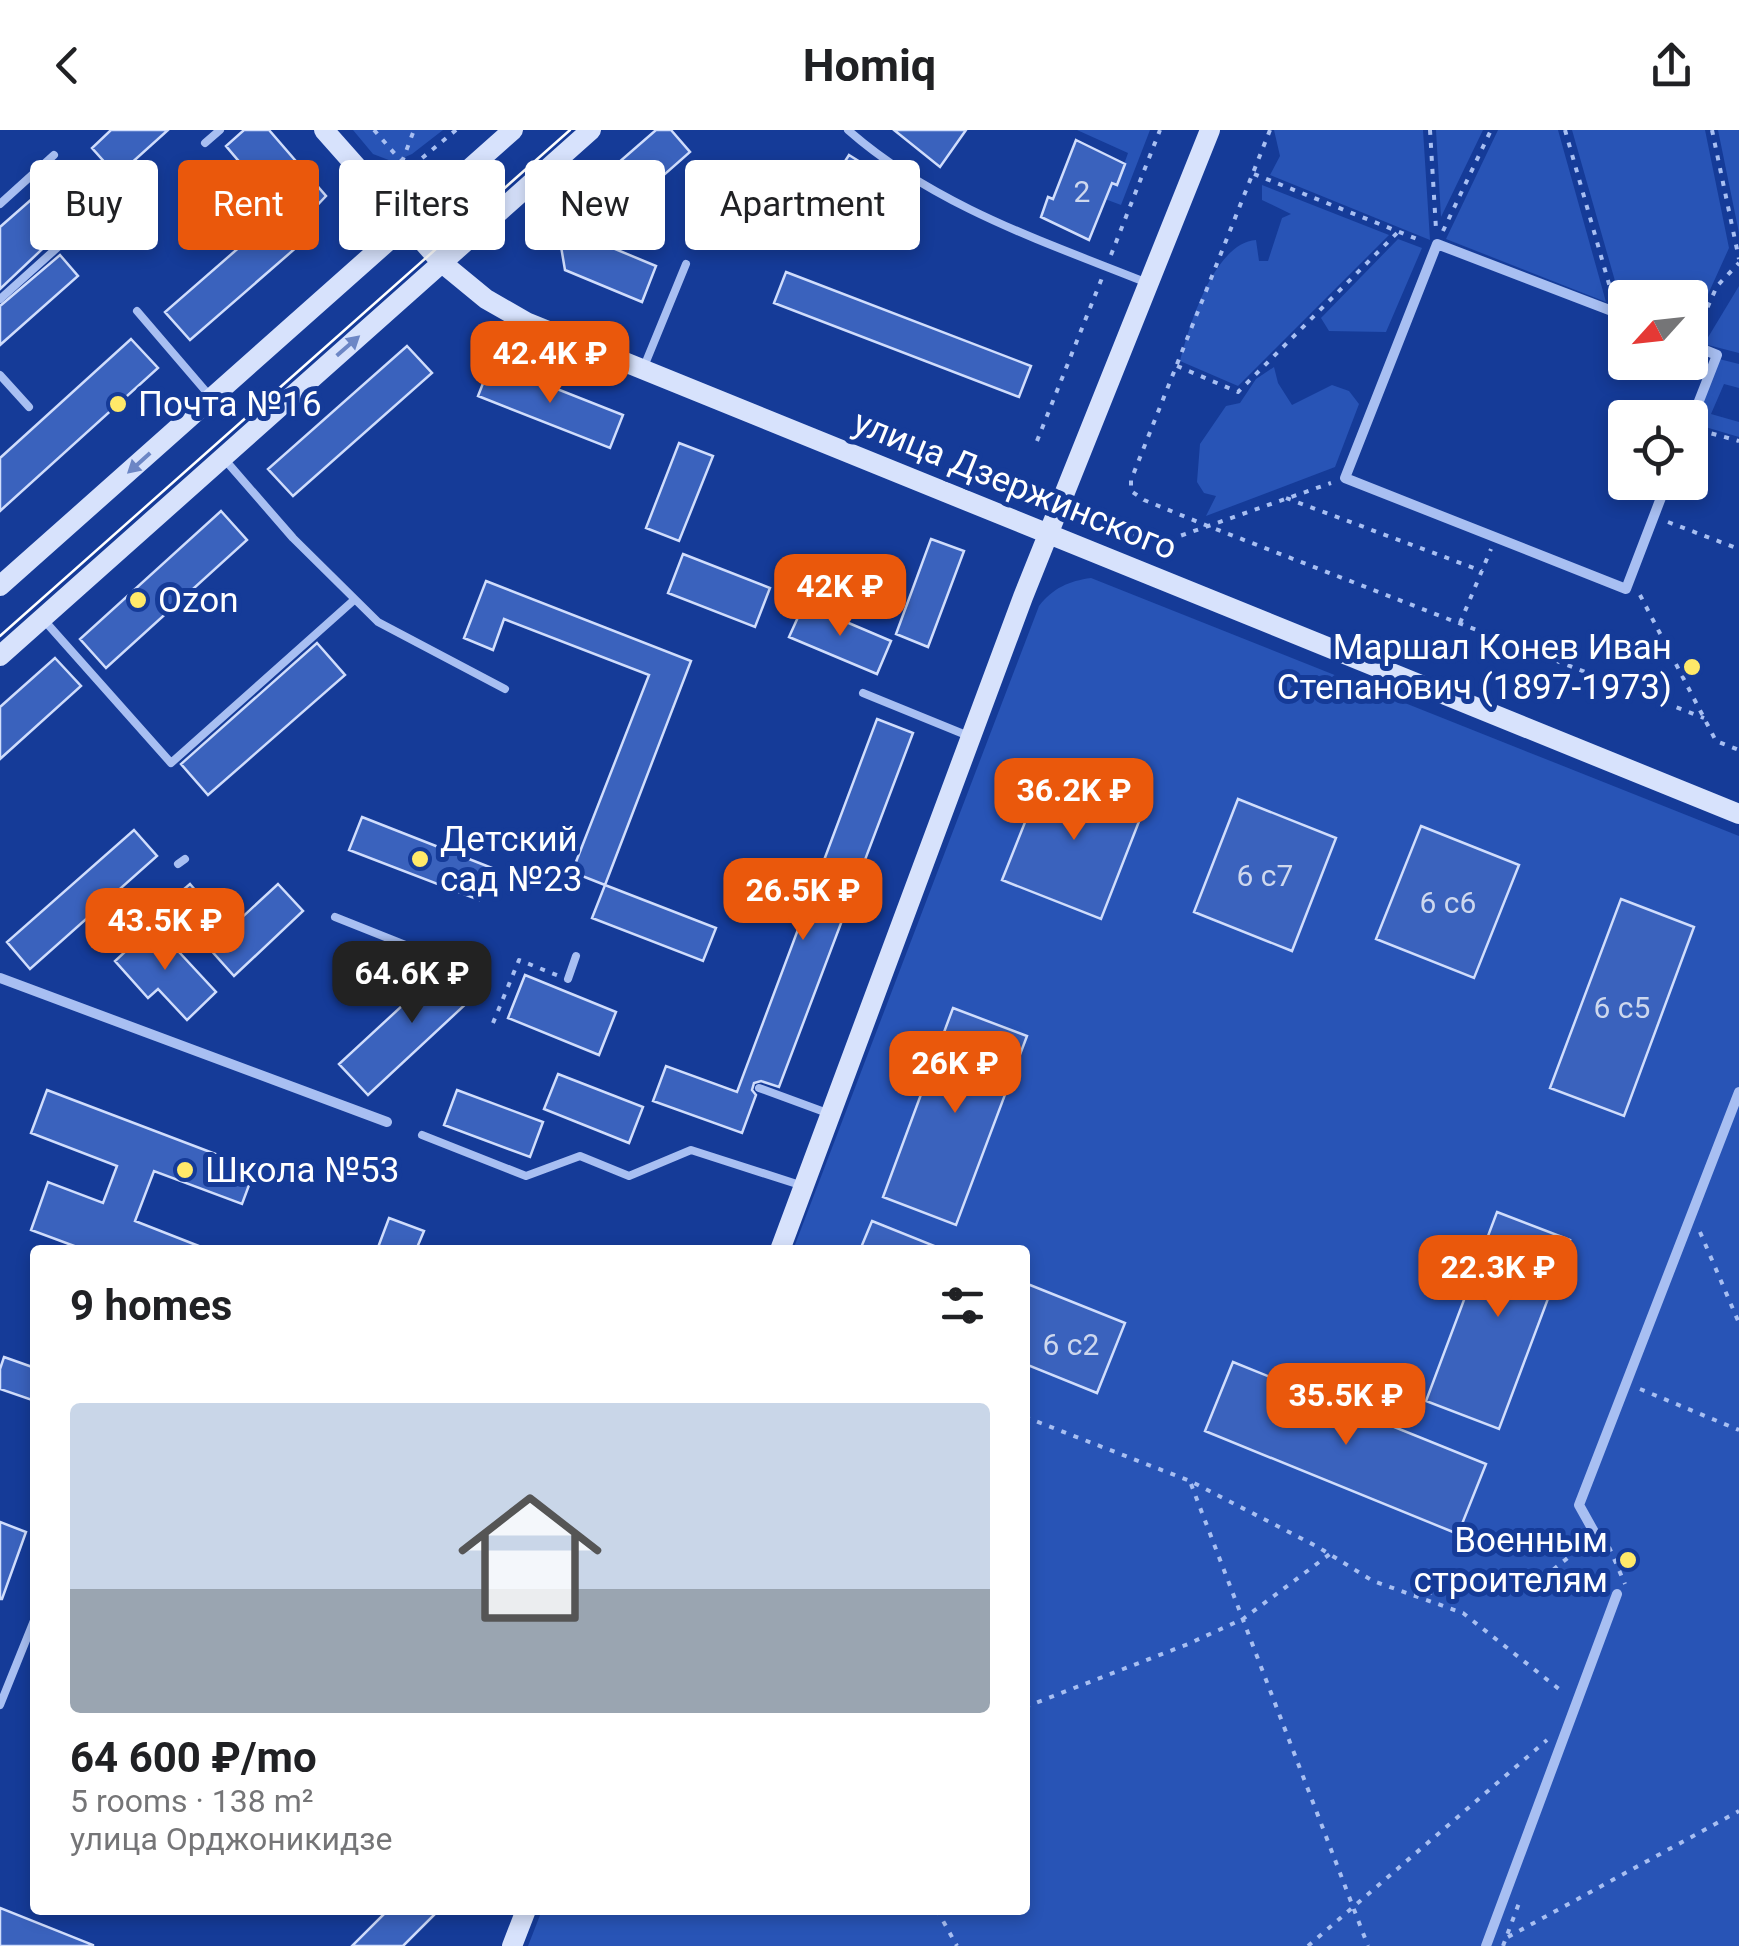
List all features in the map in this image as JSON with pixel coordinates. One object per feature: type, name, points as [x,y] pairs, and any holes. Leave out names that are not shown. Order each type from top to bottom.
[{"type":"main road","name":"улица Дзержинского","points":[[324,130],[350,160]]},
{"type":"main road","points":[[480,160],[514,130]]},
{"type":"main road","points":[[0,656],[590,130]]},
{"type":"main road","points":[[782,1245],[1048,534],[1210,130]]},
{"type":"main road","points":[[0,586],[378,250]]},
{"type":"main road","name":"улица Дзержинского","points":[[430,250],[486,299],[526,322],[1739,814]]},
{"type":"main road","points":[[512,1946],[524,1915]]},
{"type":"street","points":[[1608,309],[1436,245],[1345,478],[1626,590],[1660,500]]},
{"type":"street","points":[[1708,352],[1716,355],[1708,377]]},
{"type":"street","points":[[0,978],[387,1122]]},
{"type":"street","points":[[1599,1536],[1580,1504],[1739,1092]]},
{"type":"street","points":[[1489,1946],[1617,1594]]},
{"type":"lane","points":[[205,143],[220,130]]},
{"type":"lane","points":[[848,130],[916,181],[964,208],[1149,284]]},
{"type":"lane","points":[[0,204],[54,155]]},
{"type":"lane","points":[[0,299],[55,250]]},
{"type":"lane","points":[[642,369],[686,264]]},
{"type":"lane","points":[[137,311],[212,398]]},
{"type":"lane","points":[[0,375],[30,408]]},
{"type":"lane","points":[[222,456],[293,538],[378,622],[505,689]]},
{"type":"lane","points":[[43,618],[171,762],[354,600]]},
{"type":"lane","points":[[862,693],[971,738]]},
{"type":"lane","points":[[335,917],[418,950]]},
{"type":"lane","points":[[568,979],[576,956]]},
{"type":"lane","points":[[759,1088],[832,1115]]},
{"type":"lane","points":[[422,1135],[526,1176],[580,1156],[629,1176],[691,1150],[804,1187]]},
{"type":"lane","points":[[0,1705],[30,1629]]},
{"type":"path","points":[[374,130],[400,160]]},
{"type":"path","points":[[403,160],[414,130]]},
{"type":"path","points":[[420,160],[456,130]]},
{"type":"path","points":[[1037,440],[1160,130]]},
{"type":"path","points":[[1270,130],[1131,480],[1131,491],[1208,526],[1704,718]]},
{"type":"path","points":[[1430,130],[1436,245]]},
{"type":"path","points":[[1436,245],[1492,130]]},
{"type":"path","points":[[1565,130],[1611,280]]},
{"type":"path","points":[[1708,307],[1718,286],[1739,261],[1712,130]]},
{"type":"path","points":[[1253,174],[1436,245]]},
{"type":"path","points":[[1177,366],[1238,392],[1398,232]]},
{"type":"path","points":[[1708,431],[1739,442]]},
{"type":"path","points":[[1134,535],[1154,546],[1345,478]]},
{"type":"path","points":[[1286,498],[1482,571]]},
{"type":"path","points":[[1654,517],[1739,549]]},
{"type":"path","points":[[1460,624],[1496,537]]},
{"type":"path","points":[[1626,590],[1642,596],[1716,741],[1739,750]]},
{"type":"path","points":[[493,1023],[519,960],[568,979]]},
{"type":"path","points":[[1692,1214],[1739,1324]]},
{"type":"path","points":[[1694,1250],[1707,1216]]},
{"type":"path","points":[[1627,1383],[1739,1430]]},
{"type":"path","points":[[1030,1419],[1190,1481],[1330,1554],[1373,1582],[1463,1614],[1559,1690],[1578,1700]]},
{"type":"path","points":[[1190,1481],[1368,1946]]},
{"type":"path","points":[[1409,1594],[1515,1586],[1554,1569],[1599,1536],[1630,1596]]},
{"type":"path","points":[[1030,1705],[1242,1619],[1330,1554]]},
{"type":"path","points":[[1308,1946],[1571,1720]]},
{"type":"path","points":[[1489,1946],[1739,1812]]},
{"type":"path","points":[[1503,1946],[1519,1902]]},
{"type":"path","points":[[939,1915],[957,1946]]},
{"type":"shaded area","points":[[353,130],[443,130],[398,160],[373,154]]},
{"type":"shaded area","points":[[1077,130],[1150,130],[1121,205],[1105,199],[1111,183],[1117,184],[1128,153]]},
{"type":"shaded area","points":[[1274,130],[1423,130],[1430,240],[1270,175],[1280,156]]},
{"type":"shaded area","points":[[1436,130],[1483,130],[1441,217]]},
{"type":"shaded area","points":[[1498,130],[1558,130],[1606,302],[1446,239]]},
{"type":"shaded area","points":[[1572,130],[1705,130],[1729,248],[1708,294],[1708,280],[1615,280]]},
{"type":"shaded area","points":[[1718,130],[1739,130],[1739,233]]},
{"type":"shaded area","points":[[1262,185],[1389,235],[1238,386],[1180,361],[1197,308],[1216,270],[1241,245],[1256,240],[1259,261],[1268,261],[1282,218],[1291,214],[1262,200]]},
{"type":"shaded area","points":[[1398,239],[1422,248],[1386,332],[1329,331],[1321,318]]},
{"type":"shaded area","points":[[1739,286],[1739,353],[1708,345],[1708,337]]},
{"type":"shaded area","points":[[1719,359],[1739,364],[1739,388],[1724,384],[1711,414],[1739,422],[1739,437],[1708,428],[1708,400],[1704,400]]},
{"type":"shaded area","points":[[1274,367],[1278,383],[1292,405],[1332,385],[1349,391],[1359,404],[1335,467],[1206,516],[1216,496],[1204,493],[1197,482],[1200,444],[1226,406],[1240,403],[1256,379]]},
{"type":"shaded area","points":[[1091,578],[1739,836],[1739,1946],[528,1946],[540,1915],[1030,1915],[1030,1245],[795,1245],[1039,606],[1050,594]]},
{"type":"building","points":[[111,130],[168,130],[135,160],[103,160],[92,148]]},
{"type":"building","points":[[244,130],[269,130],[295,160],[238,160],[226,146]]},
{"type":"building","points":[[656,130],[671,130],[690,152],[665,174],[665,160],[622,160]]},
{"type":"building","points":[[894,130],[966,130],[940,167]]},
{"type":"building","points":[[1076,140],[1125,164],[1117,185],[1112,183],[1089,240],[1041,217],[1048,197],[1053,199]]},
{"type":"building","points":[[30,201],[30,250],[41,250],[0,289],[0,227]]},
{"type":"building","points":[[236,250],[293,250],[190,340],[165,312]]},
{"type":"building","points":[[562,250],[617,250],[656,266],[642,302],[565,270]]},
{"type":"building","points":[[60,255],[78,276],[0,345],[0,306]]},
{"type":"building","points":[[786,272],[1031,366],[1019,397],[774,303]]},
{"type":"building","points":[[131,339],[158,368],[0,511],[0,458]]},
{"type":"building","points":[[407,346],[432,373],[293,496],[268,469]]},
{"type":"building","points":[[491,363],[623,415],[610,448],[478,396]]},
{"type":"building","points":[[679,443],[713,456],[679,541],[646,528]]},
{"type":"building","points":[[221,511],[247,540],[106,668],[80,639]]},
{"type":"building","points":[[931,539],[964,551],[928,647],[896,634]]},
{"type":"building","points":[[683,554],[770,588],[755,627],[668,593]]},
{"type":"building","points":[[486,581],[691,661],[605,885],[572,872],[649,675],[504,619],[493,650],[464,638]]},
{"type":"building","points":[[804,604],[891,641],[877,674],[789,637]]},
{"type":"building","points":[[317,643],[345,675],[208,795],[181,764]]},
{"type":"building","points":[[55,658],[81,686],[0,759],[0,707]]},
{"type":"building","points":[[877,719],[913,733],[779,1087],[761,1081],[754,1083],[752,1090],[756,1095],[742,1133],[653,1101],[666,1066],[737,1092]]},
{"type":"building","points":[[1047,767],[1145,806],[1101,919],[1002,880]]},
{"type":"building","points":[[1238,799],[1336,838],[1292,951],[1194,912]]},
{"type":"building","name":"Детский сад №23","points":[[362,817],[492,868],[479,900],[349,850]]},
{"type":"building","points":[[1421,826],[1519,865],[1474,978],[1376,939]]},
{"type":"building","points":[[134,830],[157,856],[30,969],[7,942]]},
{"type":"building","points":[[190,884],[203,899],[182,917],[169,902]]},
{"type":"building","points":[[278,884],[303,911],[234,976],[209,948]]},
{"type":"building","points":[[605,885],[716,928],[703,961],[592,918]]},
{"type":"building","points":[[1621,899],[1694,927],[1624,1116],[1550,1088]]},
{"type":"building","points":[[154,925],[216,992],[187,1020],[158,989],[148,998],[115,961]]},
{"type":"building","points":[[456,956],[484,987],[368,1095],[339,1064]]},
{"type":"building","points":[[525,975],[616,1012],[599,1055],[508,1018]]},
{"type":"building","points":[[953,1008],[1027,1036],[956,1225],[883,1197]]},
{"type":"building","points":[[558,1074],[643,1107],[629,1143],[544,1109]]},
{"type":"building","name":"Школа №53","points":[[47,1090],[255,1169],[242,1204],[154,1171],[135,1221],[196,1245],[72,1245],[31,1230],[48,1182],[103,1203],[117,1166],[31,1133]]},
{"type":"building","points":[[457,1090],[543,1122],[530,1157],[444,1125]]},
{"type":"building","points":[[1497,1212],[1570,1240],[1499,1429],[1426,1401]]},
{"type":"building","points":[[389,1218],[424,1231],[418,1245],[379,1245]]},
{"type":"building","points":[[872,1221],[932,1245],[862,1245]]},
{"type":"building","points":[[1030,1285],[1125,1323],[1097,1393],[1030,1366]]},
{"type":"building","points":[[4,1357],[30,1366],[30,1399],[0,1389]]},
{"type":"building","points":[[1233,1362],[1486,1464],[1458,1534],[1205,1431]]},
{"type":"building","points":[[0,1522],[26,1532],[2,1599],[0,1599]]},
{"type":"building","points":[[0,1908],[93,1945],[93,1946],[0,1946]]},
{"type":"building","points":[[383,1915],[434,1915],[403,1946],[352,1946]]},
{"type":"tram line","points":[[0,636],[570,130]]},
{"type":"place","name":"Почта №16","points":[[118,404]]},
{"type":"place","name":"Ozon","points":[[138,600]]},
{"type":"place","name":"Маршал Конев Иван Степанович (1897-1973)","points":[[1692,667]]},
{"type":"place","name":"Детский сад №23","points":[[420,859]]},
{"type":"place","name":"Школа №53","points":[[185,1170]]},
{"type":"place","name":"Военным строителям","points":[[1628,1560]]}]
